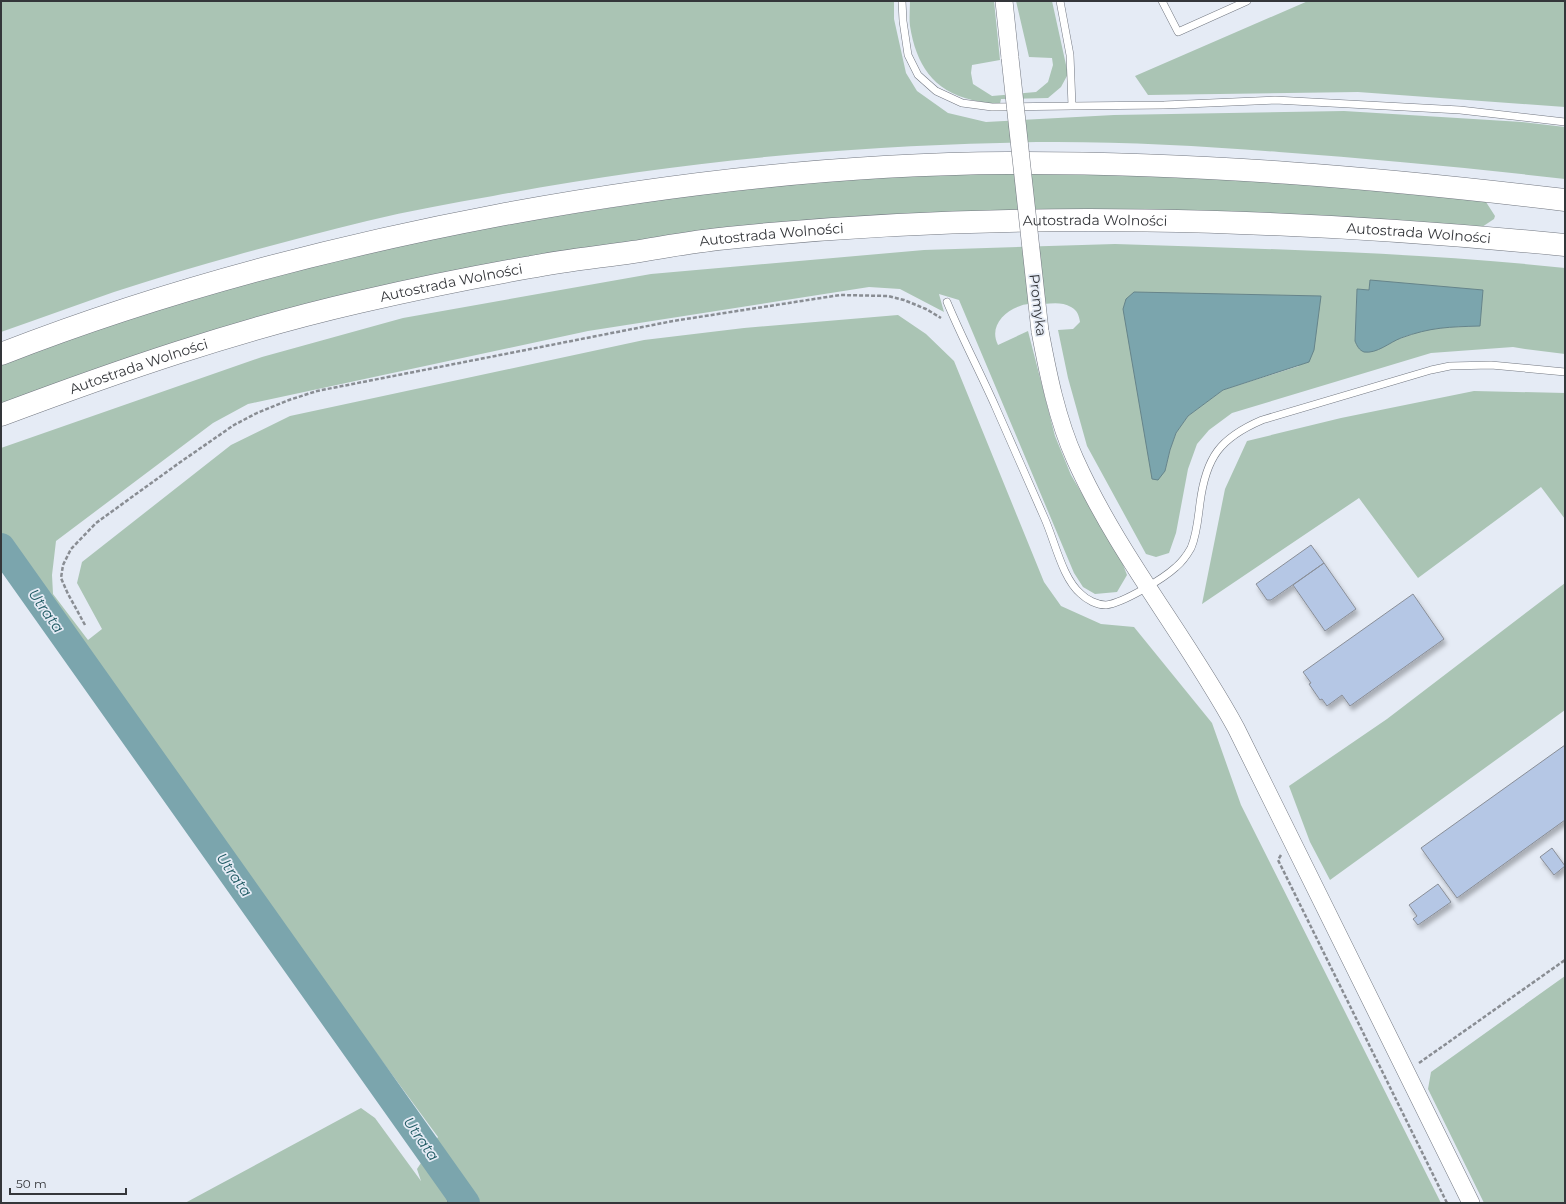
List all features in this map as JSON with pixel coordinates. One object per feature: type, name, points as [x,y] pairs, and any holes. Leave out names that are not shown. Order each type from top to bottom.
[{"type":"highway","points":[[1,354],[173,295],[293,261],[426,229],[561,204],[644,191],[751,178],[836,171],[1005,163],[1167,165],[1313,173],[1565,200]]},
{"type":"highway","name":"Autostrada Wolności","points":[[1,415],[105,377],[182,352],[264,327],[357,302],[532,266],[726,238],[951,222],[1091,219],[1286,226],[1502,239],[1565,245]]},
{"type":"street","name":"Promyka","points":[[1004,1],[1040,331],[1048,372],[1060,416],[1074,458],[1093,497],[1117,538],[1218,694],[1471,1203]]},
{"type":"lane","points":[[902,1],[903,21],[908,55],[918,75],[936,91],[962,104],[992,107],[1164,105],[1275,100],[1460,110],[1565,122]]},
{"type":"lane","points":[[1060,1],[1070,55],[1072,106]]},
{"type":"lane","points":[[1162,1],[1178,32],[1247,1]]},
{"type":"lane","points":[[948,302],[1045,519],[1070,582],[1091,602],[1105,605],[1117,602],[1148,586],[1177,566],[1188,553],[1195,536],[1201,493],[1212,457],[1231,436],[1245,427],[1262,420],[1431,370],[1450,366],[1492,365],[1565,372]]},
{"type":"path","points":[[85,624],[61,578],[63,565],[71,549],[96,523],[217,436],[258,413],[289,400],[325,390],[673,321],[840,295],[888,296],[904,300],[926,309],[958,327]]},
{"type":"path","points":[[1284,853],[1278,860],[1447,1203]]},
{"type":"path","points":[[1406,1073],[1565,960]]},
{"type":"green space","points":[[1,1],[894,1],[894,19],[906,73],[917,91],[948,113],[986,122],[1114,115],[1344,111],[1522,122],[1565,127],[1565,179],[1422,164],[1209,147],[1070,142],[873,148],[745,159],[682,166],[556,185],[430,207],[367,221],[177,272],[114,292],[1,332]]},
{"type":"green space","points":[[910,1],[994,1],[1000,60],[972,65],[971,73],[973,84],[992,96],[1036,92],[1048,82],[1053,65],[1052,58],[1029,57],[1016,1],[1052,1],[1068,74],[1061,87],[1048,98],[1001,99],[1000,104],[996,104],[958,96],[937,83],[922,64],[913,40],[910,26]]},
{"type":"green space","points":[[1308,1],[1565,1],[1565,107],[1358,92],[1148,95],[1135,76]]},
{"type":"green space","points":[[1004,172],[1214,176],[1484,201],[1495,216],[1494,219],[1482,227],[1235,214],[554,254],[1,405],[1,364],[127,319],[296,269],[487,227],[710,192],[879,177]]},
{"type":"green space","points":[[1115,244],[1396,255],[1452,258],[1565,268],[1565,354],[1513,347],[1431,353],[1232,413],[1209,430],[1197,444],[1188,469],[1176,533],[1169,553],[1156,557],[1146,554],[1087,446],[1068,378],[1058,330],[1073,329],[1080,322],[1077,313],[1068,305],[1058,303],[1026,304],[1008,312],[999,321],[995,332],[998,345],[1028,331],[1055,436],[1071,475],[1122,562],[1127,575],[1117,592],[1095,594],[1083,587],[1074,573],[959,300],[939,294],[944,312],[900,289],[869,287],[588,331],[248,404],[213,423],[56,541],[52,575],[53,594],[88,640],[102,629],[77,583],[82,562],[231,445],[290,416],[644,340],[744,328],[898,315],[926,334],[954,361],[1044,582],[1061,606],[1101,624],[1134,627],[1212,723],[1241,805],[1441,1203],[185,1203],[361,1108],[375,1118],[421,1181],[417,1169],[438,1137],[78,648],[1,532],[1,448],[262,357],[403,318],[651,274],[924,250]],"holes":[[[1370,280],[1480,326],[1441,327],[1421,331],[1399,339],[1355,341],[1357,289],[1369,290]],[[1134,292],[1299,366],[1223,390],[1188,416],[1176,433],[1165,471]]]},
{"type":"green space","points":[[1474,391],[1565,393],[1565,519],[1541,487],[1418,578],[1359,498],[1202,604],[1225,489],[1247,441],[1341,418]]},
{"type":"green space","points":[[1565,583],[1565,710],[1330,880],[1310,842],[1289,786],[1387,719]]},
{"type":"green space","points":[[1565,976],[1565,1203],[1484,1203],[1428,1089],[1431,1072]]},
{"type":"water","points":[[1370,280],[1483,290],[1480,326],[1449,327],[1412,334],[1374,351],[1364,352],[1358,348],[1355,341],[1357,289],[1369,290]]},
{"type":"water","points":[[1134,292],[1321,296],[1314,350],[1309,362],[1223,390],[1188,416],[1176,433],[1165,471],[1158,480],[1152,479],[1123,309],[1126,299]]},
{"type":"building","points":[[1311,545],[1324,563],[1271,600],[1267,600],[1256,584]]},
{"type":"building","points":[[1324,563],[1356,609],[1325,631],[1293,585]]},
{"type":"building","points":[[1413,594],[1444,639],[1350,706],[1342,695],[1327,706],[1322,699],[1320,700],[1303,672]]},
{"type":"building","points":[[1565,745],[1565,820],[1457,898],[1421,848]]},
{"type":"building","points":[[1552,848],[1565,866],[1554,875],[1540,857]]},
{"type":"building","points":[[1438,884],[1451,902],[1418,925],[1413,919],[1417,916],[1409,905]]},
{"type":"waterway","name":"Utrata","points":[[1,547],[466,1203]]},
{"type":"waterway","points":[[441,1169],[450,1203]]}]
